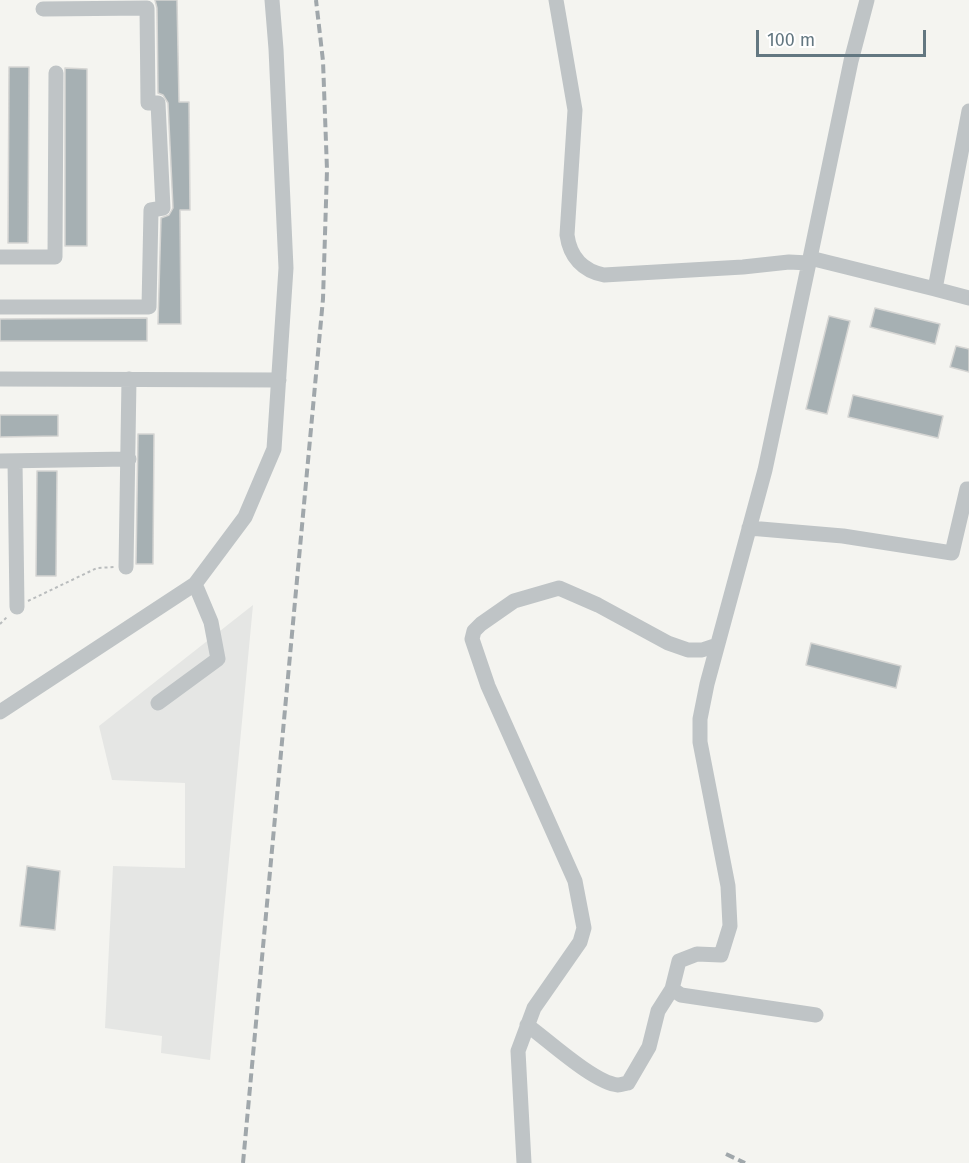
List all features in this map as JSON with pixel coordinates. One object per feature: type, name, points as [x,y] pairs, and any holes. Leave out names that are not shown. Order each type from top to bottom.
[{"type":"street","points":[[0,712],[195,584],[245,517],[274,449],[286,268],[272,0]]},
{"type":"street","points":[[556,0],[575,110],[568,247],[579,263],[592,273],[604,275],[732,268],[809,261],[969,298]]},
{"type":"street","points":[[527,1025],[599,1077],[618,1085],[628,1083],[650,1047],[658,1011],[672,989],[679,961],[697,954],[721,955],[730,926],[728,886],[700,742],[700,719],[717,645],[767,458],[851,61],[867,0]]},
{"type":"street","points":[[0,307],[149,307],[151,210],[163,208],[158,103],[148,103],[147,8],[43,9]]},
{"type":"street","points":[[0,257],[55,257],[56,73]]},
{"type":"street","points":[[934,289],[969,111]]},
{"type":"street","points":[[0,379],[279,380]]},
{"type":"street","points":[[126,567],[129,379]]},
{"type":"street","points":[[17,607],[8,461],[129,459]]},
{"type":"street","points":[[748,528],[843,536],[952,553],[967,489],[969,489]]},
{"type":"street","points":[[158,703],[218,659],[211,622],[195,584]]},
{"type":"street","points":[[524,1163],[518,1052],[534,1008],[580,942],[584,928],[575,881],[488,686],[472,639],[474,632],[494,613],[514,602],[559,588],[598,605],[668,643],[688,650],[702,650],[717,645]]},
{"type":"street","points":[[672,989],[681,995],[816,1015]]},
{"type":"path","points":[[0,624],[17,607],[97,568],[126,567]]},
{"type":"shaded area","points":[[253,605],[210,1060],[161,1053],[162,1036],[105,1028],[113,866],[185,868],[185,783],[112,780],[99,726]]},
{"type":"building","points":[[155,0],[177,0],[179,102],[189,102],[190,210],[180,210],[181,324],[158,324],[161,218],[169,215],[173,208],[168,103],[163,95],[158,93]]},
{"type":"building","points":[[9,67],[29,67],[28,243],[8,243]]},
{"type":"building","points":[[65,68],[87,69],[87,246],[65,246]]},
{"type":"building","points":[[875,308],[940,324],[935,344],[870,327]]},
{"type":"building","points":[[829,316],[850,321],[827,414],[806,409]]},
{"type":"building","points":[[147,318],[147,341],[0,341],[0,319]]},
{"type":"building","points":[[956,346],[969,349],[969,372],[950,367]]},
{"type":"building","points":[[853,395],[943,416],[938,438],[848,417]]},
{"type":"building","points":[[0,415],[58,415],[58,436],[0,437]]},
{"type":"building","points":[[138,434],[154,434],[153,564],[136,564]]},
{"type":"building","points":[[37,471],[57,471],[56,576],[36,576]]},
{"type":"building","points":[[811,643],[901,666],[896,688],[806,665]]},
{"type":"building","points":[[27,866],[60,871],[55,930],[20,926]]},
{"type":"railway","points":[[243,1163],[323,299],[327,170],[323,61],[316,0]]},
{"type":"railway","points":[[726,1154],[745,1163]]}]
